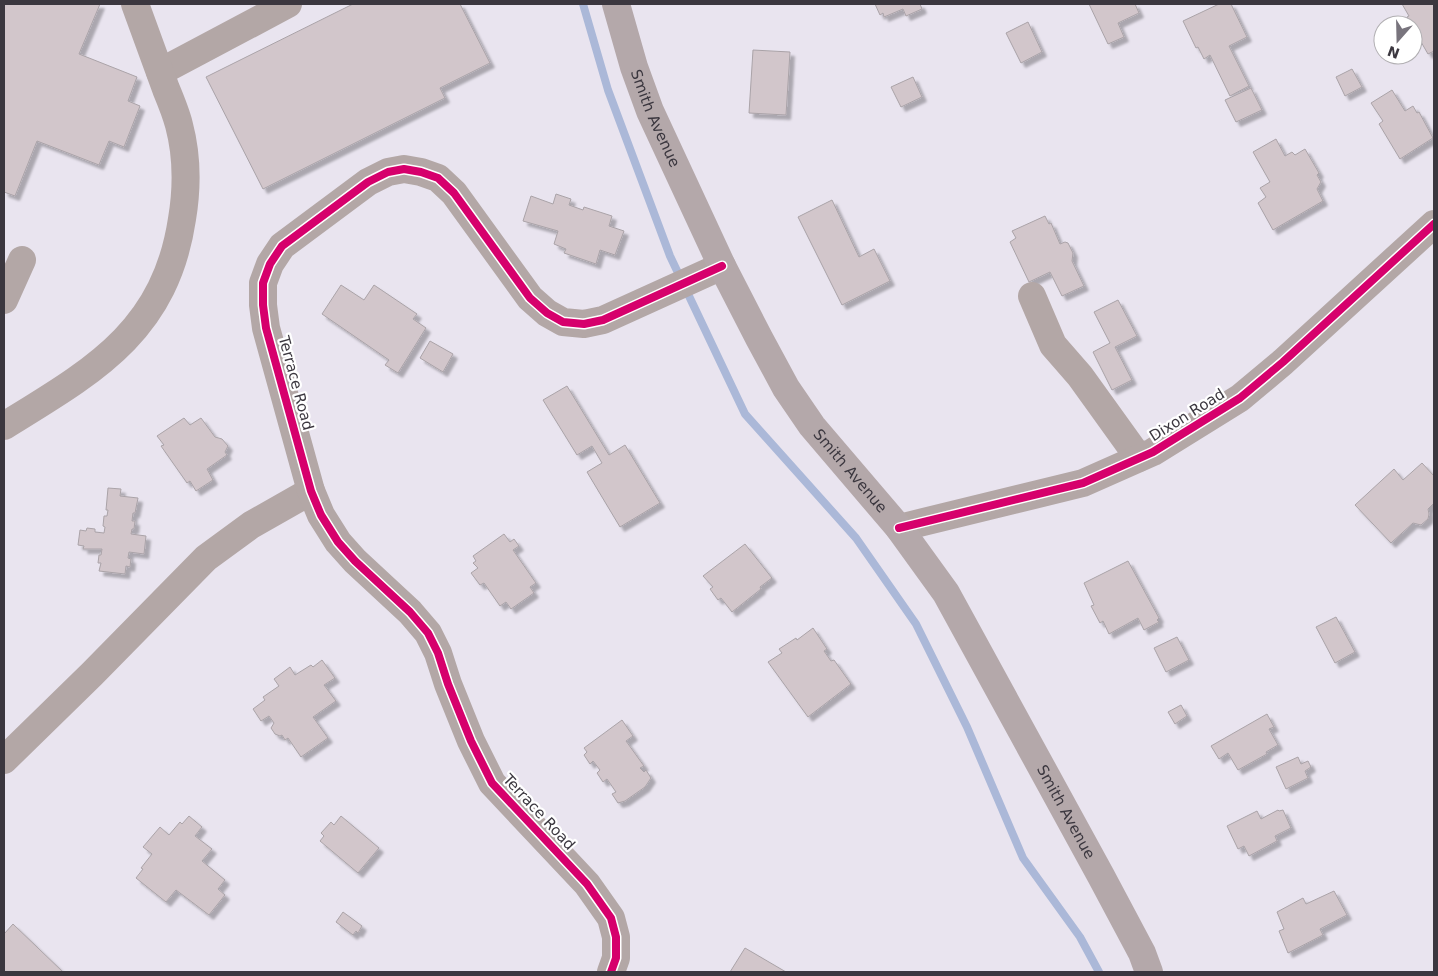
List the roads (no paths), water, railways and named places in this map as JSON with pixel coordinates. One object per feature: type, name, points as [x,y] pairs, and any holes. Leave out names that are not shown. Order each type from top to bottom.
[{"type":"main road","name":"Smith Avenue","points":[[616,4],[634,67],[650,111],[722,266],[758,338],[786,388],[812,426],[899,528],[946,593],[1102,876],[1142,953],[1149,972]]},
{"type":"street","points":[[4,426],[74,382],[109,356],[132,332],[155,301],[169,271],[179,240],[184,204],[185,167],[180,126],[134,4]]},
{"type":"street","points":[[160,72],[288,4]]},
{"type":"street","name":"Terrace Road","points":[[611,972],[616,958],[616,937],[611,918],[587,884],[492,782],[471,741],[448,684],[438,653],[428,632],[410,612],[355,561],[338,542],[321,515],[310,491],[266,328],[263,283],[270,264],[282,246],[368,182],[388,172],[404,169],[438,178],[454,193],[530,298],[547,313],[563,322],[584,324],[602,320],[722,266]]},
{"type":"street","name":"Dixon Road","points":[[899,528],[1083,483],[1153,452],[1240,398],[1283,362],[1434,224]]},
{"type":"street","points":[[4,300],[22,260]]},
{"type":"street","points":[[1032,296],[1053,345],[1080,376],[1139,458]]},
{"type":"street","points":[[4,760],[206,558],[251,525],[310,491]]},
{"type":"waterway","points":[[583,4],[608,90],[670,256],[745,414],[856,538],[916,624],[967,727],[1023,858],[1080,937],[1099,972]]}]
